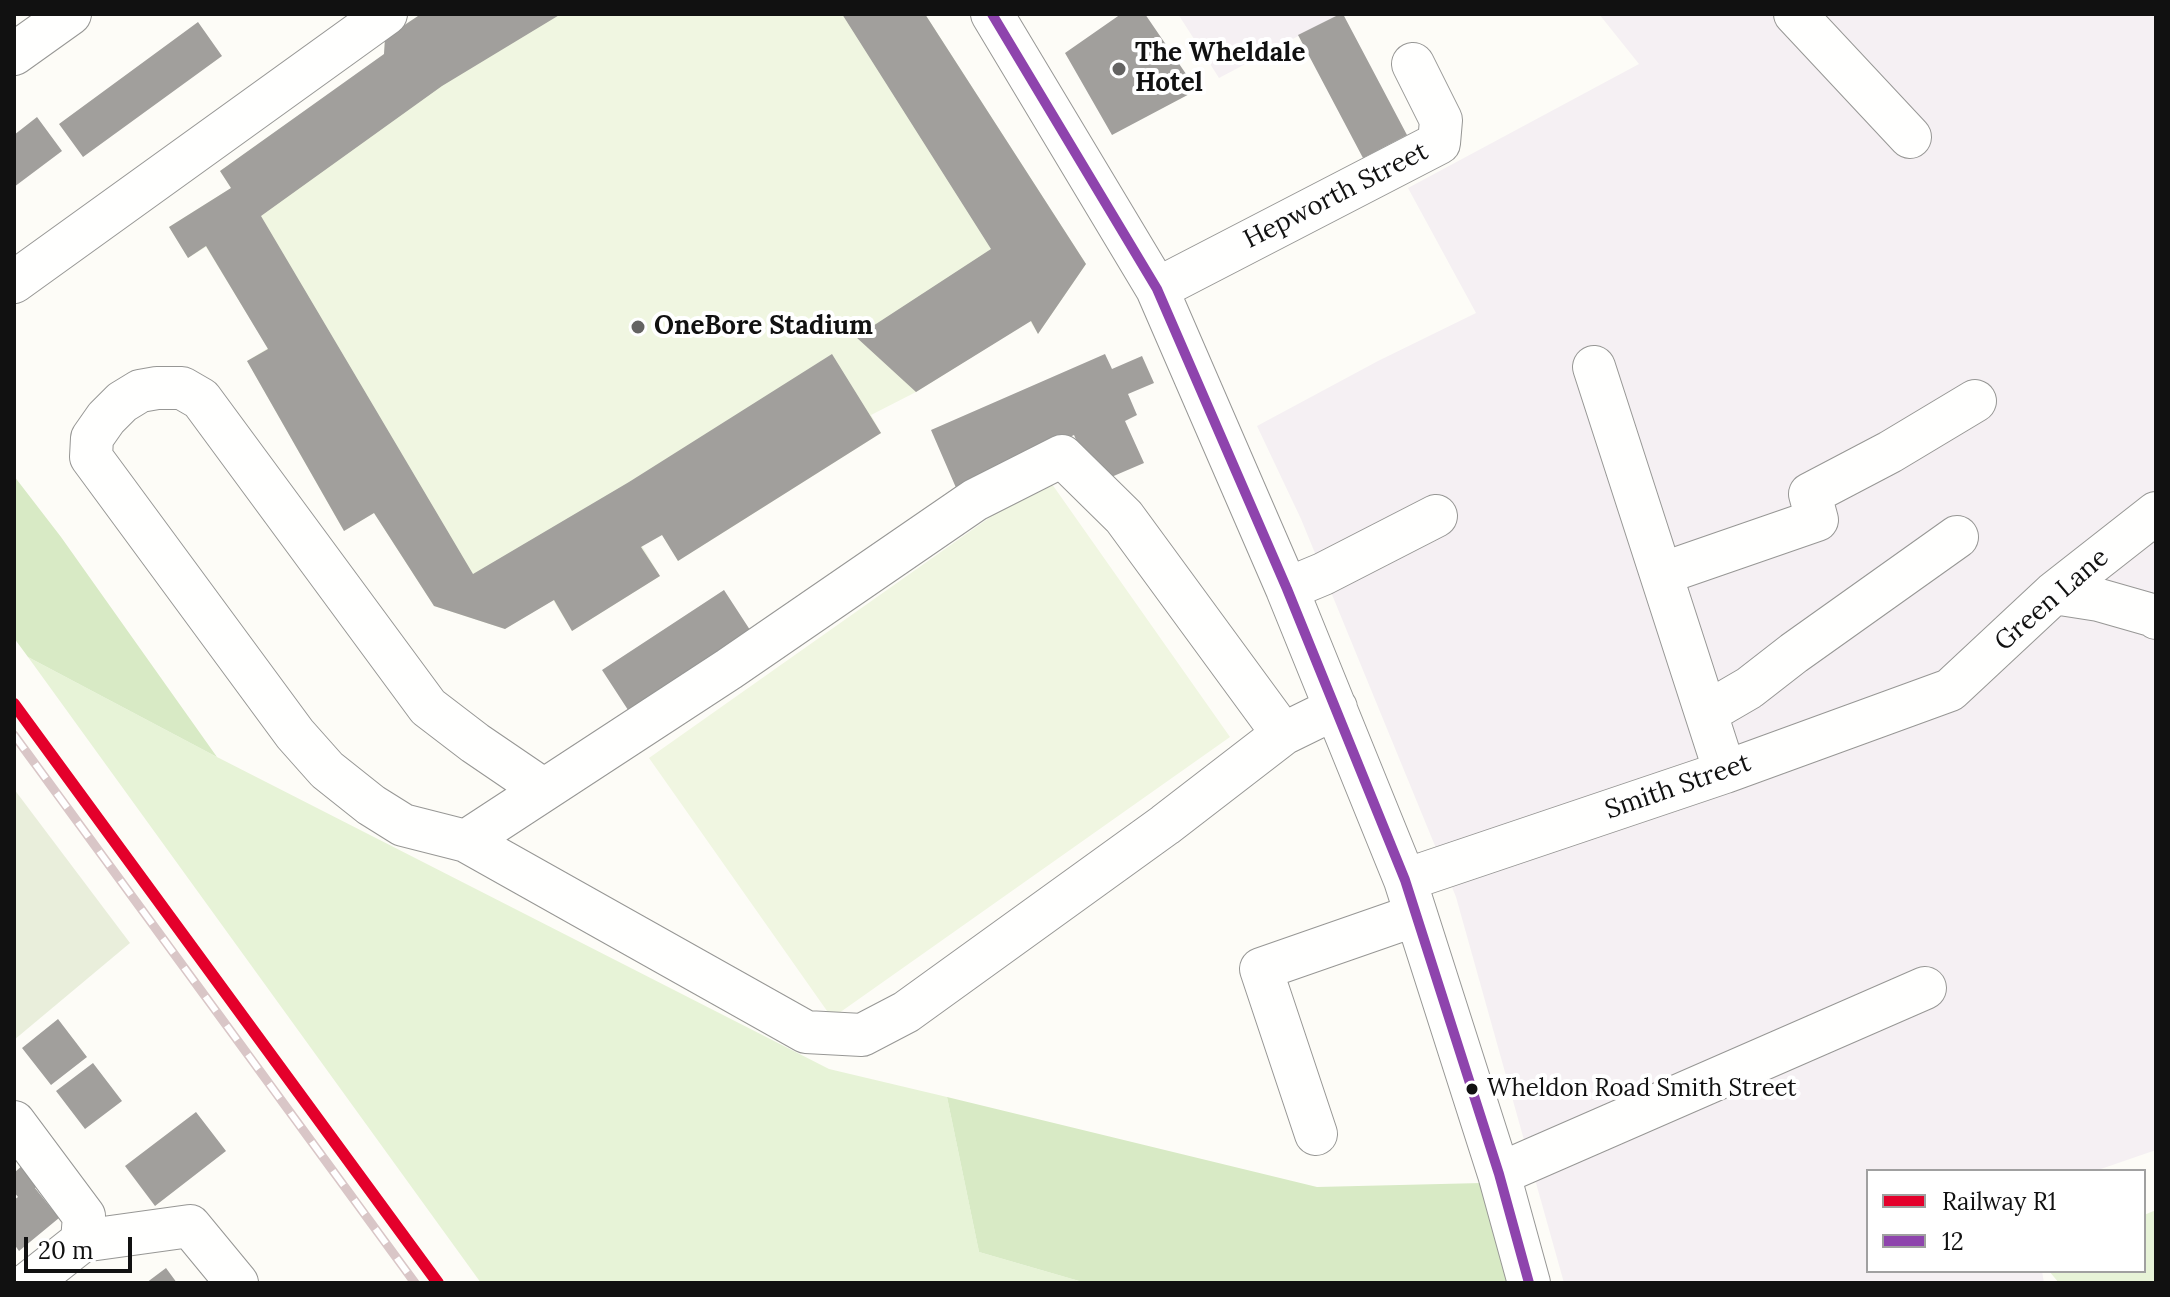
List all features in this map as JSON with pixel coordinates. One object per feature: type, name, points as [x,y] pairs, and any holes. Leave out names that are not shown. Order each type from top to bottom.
[{"type":"street","points":[[14,54],[70,14]]},
{"type":"street","points":[[14,282],[386,14]]},
{"type":"street","points":[[1795,14],[1910,137]]},
{"type":"street","points":[[1007,19],[1157,289],[1287,589],[1410,898],[1499,1174],[1529,1283]]},
{"type":"street","name":"Hepworth Street","points":[[1157,289],[1439,143],[1441,120],[1413,64]]},
{"type":"street","points":[[1594,367],[1725,772]]},
{"type":"street","points":[[544,790],[428,707],[201,399],[182,388],[140,391],[122,402],[106,418],[92,438],[91,457],[295,734],[327,770],[371,805],[403,825],[466,841],[806,1032],[862,1035],[906,1012],[1165,825],[1283,734],[1336,708]]},
{"type":"street","points":[[1661,574],[1817,520],[1810,494],[1890,452],[1975,401]]},
{"type":"street","points":[[466,841],[729,669],[975,500],[1062,456],[1124,517],[1283,734]]},
{"type":"street","name":"Green Lane","points":[[1950,690],[2054,593],[2156,513]]},
{"type":"street","points":[[1287,589],[1436,516]]},
{"type":"street","points":[[1706,713],[1749,688],[1957,537]]},
{"type":"street","points":[[2054,593],[2099,600],[2156,618]]},
{"type":"street","name":"Smith Street","points":[[1316,1134],[1261,969],[1410,898],[1725,772],[1950,690]]},
{"type":"street","points":[[1499,1174],[1925,988]]},
{"type":"street","points":[[14,1122],[84,1216],[82,1241]]},
{"type":"street","points":[[29,1283],[82,1241],[190,1226],[237,1283]]},
{"type":"shaded area","points":[[1178,14],[1340,14],[1219,78]]},
{"type":"shaded area","points":[[1599,14],[2156,14],[2156,1150],[2101,1169],[1866,1169],[1866,1273],[2042,1273],[2044,1283],[1564,1283],[1456,897],[1301,519],[1257,426],[1476,313],[1408,188],[1639,64]]},
{"type":"green space","name":"OneBore Stadium","points":[[421,14],[925,14],[1086,264],[1038,334],[1030,321],[916,392],[871,415],[881,433],[678,561],[662,535],[642,546],[660,576],[572,631],[553,600],[505,629],[434,606],[374,513],[344,531],[247,361],[268,348],[206,247],[188,258],[169,227],[231,188],[220,171],[384,55],[385,38]]},
{"type":"green space","points":[[14,476],[217,757],[28,657],[14,638]]},
{"type":"green space","points":[[1047,477],[1230,737],[832,1018],[649,758]]},
{"type":"green space","points":[[28,657],[217,757],[829,1069],[947,1097],[979,1252],[1086,1283],[481,1283]]},
{"type":"green space","points":[[14,789],[130,943],[14,1040]]},
{"type":"green space","points":[[947,1097],[1317,1187],[1482,1183],[1511,1283],[1086,1283],[979,1252]]},
{"type":"green space","points":[[2156,1210],[2156,1283],[2059,1283],[2051,1273],[2146,1273],[2146,1214]]},
{"type":"building","points":[[421,14],[561,14],[442,86],[261,216],[473,574],[629,482],[832,354],[881,433],[678,561],[662,535],[641,547],[660,576],[572,631],[554,600],[505,629],[434,606],[374,513],[344,531],[247,361],[268,349],[206,246],[188,258],[169,227],[231,188],[220,171],[384,54],[385,38]]},
{"type":"building","points":[[842,14],[925,14],[1086,264],[1038,334],[1031,321],[916,392],[856,337],[991,249]]},
{"type":"building","points":[[1121,14],[1145,14],[1197,90],[1112,135],[1065,53]]},
{"type":"building","points":[[1343,14],[1407,135],[1363,158],[1298,35]]},
{"type":"building","points":[[198,22],[222,56],[83,157],[59,124]]},
{"type":"building","points":[[37,117],[62,151],[14,187],[14,135]]},
{"type":"building","points":[[1105,354],[1112,369],[1142,356],[1154,383],[1128,394],[1137,415],[1125,421],[1144,463],[1095,484],[1074,435],[957,490],[931,430]]},
{"type":"building","points":[[724,590],[752,633],[630,713],[602,670]]},
{"type":"building","points":[[58,1019],[87,1057],[51,1085],[22,1048]]},
{"type":"building","points":[[93,1063],[122,1101],[85,1129],[56,1091]]},
{"type":"building","points":[[196,1112],[226,1151],[155,1206],[125,1166]]},
{"type":"building","points":[[25,1163],[41,1182],[35,1188],[59,1218],[19,1251],[14,1244],[14,1200],[18,1197],[14,1192],[14,1173]]},
{"type":"building","points":[[166,1268],[177,1283],[146,1283]]},
{"type":"railway","points":[[14,735],[415,1283]]},
{"type":"rail line","name":"R1","points":[[14,704],[438,1283]]},
{"type":"transit line","name":"12","points":[[992,14],[1157,289],[1287,589],[1405,880],[1499,1174],[1529,1283]]},
{"type":"place","name":"The Wheldale Hotel","points":[[1119,69]]},
{"type":"place","name":"OneBore Stadium","points":[[638,327]]},
{"type":"place","name":"Wheldon Road Smith Street","points":[[1472,1089]]}]
